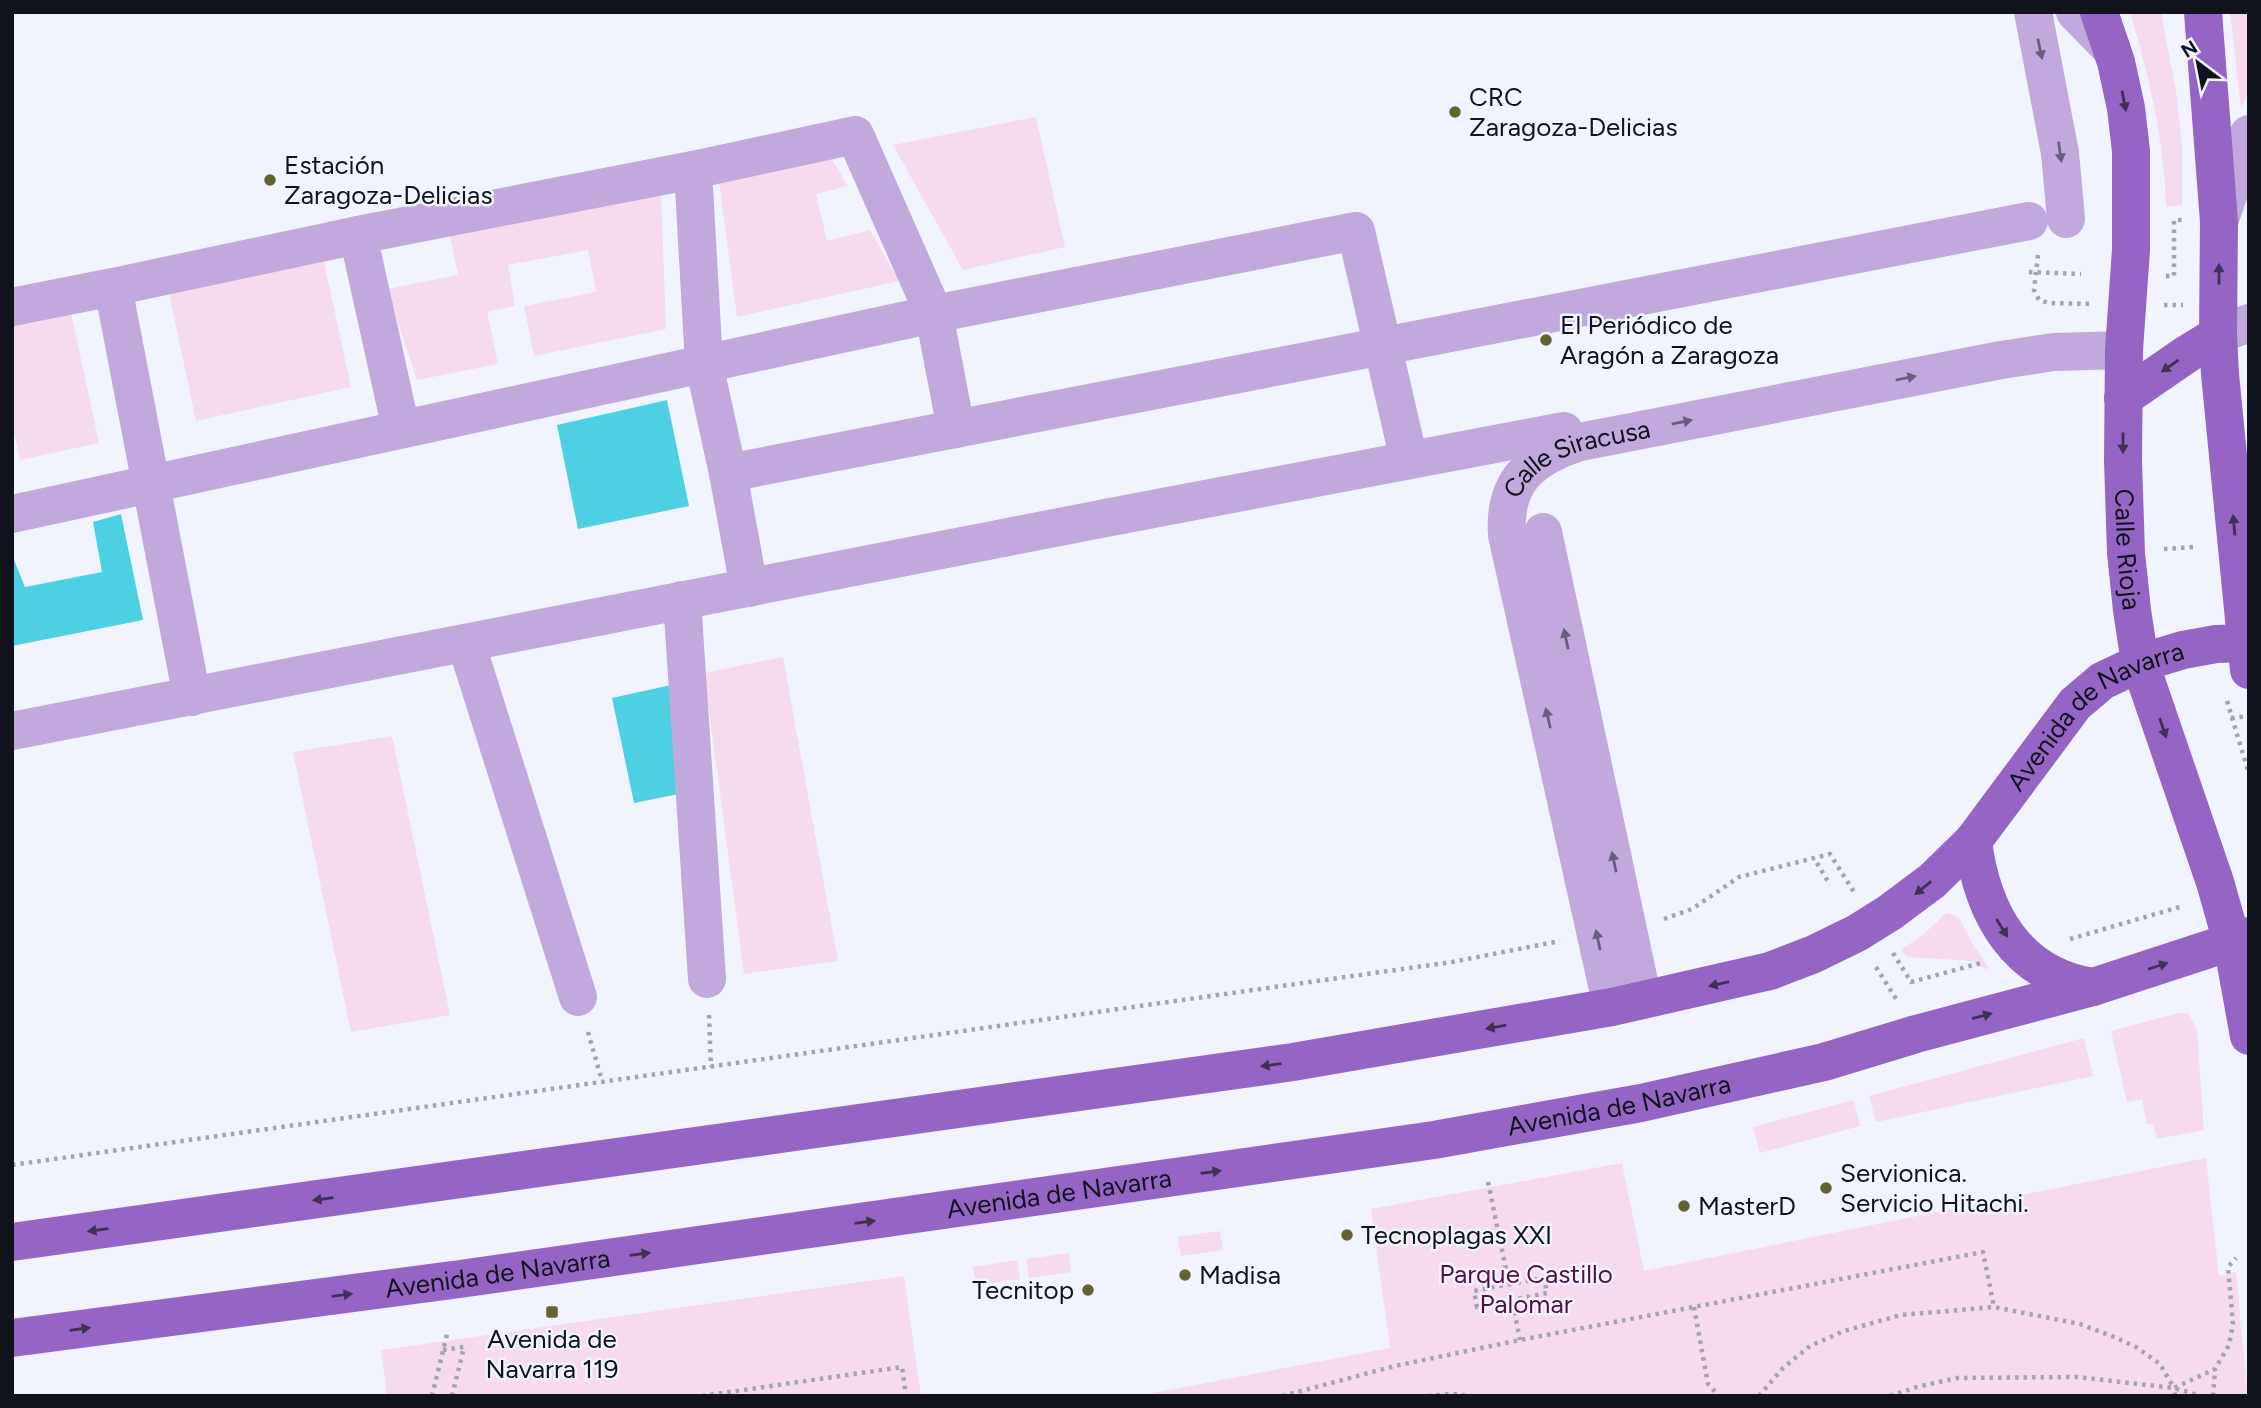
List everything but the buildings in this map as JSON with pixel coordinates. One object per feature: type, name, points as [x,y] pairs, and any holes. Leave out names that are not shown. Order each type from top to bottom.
[{"type":"main road","name":"Calle Rioja","points":[[2099,12],[2112,50],[2126,108],[2131,151],[2131,250],[2123,398],[2126,553],[2140,663],[2211,869],[2241,939],[2249,1036]]},
{"type":"main road","points":[[2203,12],[2211,119],[2201,221],[2234,329],[2242,662]]},
{"type":"main road","points":[[2123,398],[2187,354],[2234,329]]},
{"type":"main road","name":"Avenida de Navarra","points":[[12,1242],[1293,1062],[1628,1004],[1770,971],[1857,933],[1912,898],[1932,881],[1973,841],[2075,704],[2102,681],[2140,663],[2200,647],[2242,662]]},
{"type":"main road","points":[[1973,841],[1985,897],[2015,946],[2038,968],[2056,978],[2093,987]]},
{"type":"main road","name":"Avenida de Navarra","points":[[12,1338],[487,1276],[1434,1140],[1641,1103],[1824,1062],[1916,1034],[2093,987],[2241,939]]},
{"type":"street","points":[[728,473],[2048,220],[2060,153],[2033,12]]},
{"type":"street","name":"Calle Rioja","points":[[2076,12],[2112,50]]},
{"type":"street","points":[[2201,221],[2249,134]]},
{"type":"street","points":[[12,307],[855,135],[934,314],[956,429]]},
{"type":"street","points":[[693,170],[704,364],[749,588]]},
{"type":"street","points":[[12,514],[934,314],[1356,232],[1409,460]]},
{"type":"street","points":[[358,235],[401,429]]},
{"type":"street","points":[[113,287],[192,697]]},
{"type":"street","name":"Calle Siracusa","points":[[1628,1004],[1507,535],[1506,514],[1512,492],[1521,478],[1538,460],[1558,449],[1580,442],[2001,360],[2053,352],[2124,350]]},
{"type":"street","points":[[12,731],[1563,431]]},
{"type":"street","points":[[1543,532],[1628,1004]]},
{"type":"street","points":[[682,600],[707,979]]},
{"type":"street","points":[[467,643],[578,998]]},
{"type":"path","points":[[2165,276],[2174,276],[2174,220],[2201,221]]},
{"type":"path","points":[[2029,272],[2081,274]]},
{"type":"path","points":[[2164,549],[2194,547]]},
{"type":"path","points":[[2242,662],[2231,718],[2249,775]]},
{"type":"path","points":[[2231,718],[2249,716]]},
{"type":"path","points":[[1666,918],[1692,909],[1739,877],[1830,854]]},
{"type":"path","points":[[1817,863],[1830,885]]},
{"type":"path","points":[[12,1165],[1452,962],[1566,940]]},
{"type":"path","points":[[1876,967],[1898,1003]]},
{"type":"path","points":[[707,979],[711,1067]]},
{"type":"path","points":[[578,998],[602,1081]]},
{"type":"path","points":[[1488,1182],[1509,1284]]},
{"type":"path","points":[[1282,1396],[1395,1366],[1520,1339],[1983,1252],[1994,1307]]},
{"type":"path","points":[[2213,1396],[2215,1369],[2229,1345],[2233,1324],[2228,1266],[2236,1258]]},
{"type":"path","points":[[1544,1278],[1547,1293],[1477,1307],[1474,1292],[1509,1284],[1544,1278]]},
{"type":"path","points":[[1512,1300],[1520,1339]]},
{"type":"path","points":[[1694,1307],[1708,1384],[1719,1396]]},
{"type":"path","points":[[1759,1396],[1783,1368],[1810,1346],[1844,1331],[1901,1315],[1994,1307],[2080,1324],[2136,1347],[2160,1364],[2174,1388],[2175,1396]]},
{"type":"path","points":[[432,1396],[448,1330]]},
{"type":"path","points":[[443,1350],[464,1347],[452,1396]]},
{"type":"path","points":[[702,1396],[902,1367],[906,1396]]},
{"type":"path","points":[[2174,1388],[2215,1369]]},
{"type":"path","points":[[1890,1396],[1957,1378],[2077,1377],[2174,1388],[2202,1396]]},
{"type":"path","points":[[1429,1396],[1472,1396]]},
{"type":"green space","points":[[2130,12],[2161,12],[2177,97],[2182,143],[2182,205],[2166,207],[2154,108]]},
{"type":"green space","points":[[2230,12],[2249,12],[2249,91],[2241,109]]},
{"type":"green space","points":[[1036,117],[1065,247],[963,270],[893,145]]},
{"type":"green space","points":[[831,158],[848,186],[816,194],[827,241],[870,230],[899,281],[737,317],[719,181]]},
{"type":"green space","points":[[661,193],[666,329],[534,356],[524,306],[596,292],[588,250],[508,265],[515,306],[487,312],[498,364],[417,380],[387,289],[458,275],[450,236]]},
{"type":"green space","points":[[324,262],[351,387],[196,421],[169,293]]},
{"type":"green space","points":[[71,313],[99,443],[20,460],[12,423],[12,325]]},
{"type":"green space","points":[[783,657],[838,961],[744,974],[704,673]]},
{"type":"green space","points":[[392,736],[450,1015],[351,1032],[293,752]]},
{"type":"green space","points":[[1949,913],[1959,918],[1989,968],[1985,969],[1971,961],[1908,957],[1902,952],[1902,949]]},
{"type":"green space","points":[[2188,1013],[2197,1030],[2204,1130],[2157,1139],[2153,1124],[2147,1125],[2142,1099],[2127,1102],[2111,1031]]},
{"type":"green space","points":[[2084,1038],[2093,1076],[1876,1122],[1869,1096]]},
{"type":"green space","points":[[1854,1100],[1860,1126],[1760,1153],[1753,1127]]},
{"type":"green space","name":"Parque Castillo Palomar","points":[[2206,1158],[2219,1276],[2236,1272],[2248,1396],[1137,1396],[1390,1348],[1371,1209],[1622,1163],[1644,1271]]},
{"type":"green space","points":[[1220,1231],[1223,1250],[1181,1256],[1178,1237]]},
{"type":"green space","points":[[1069,1253],[1071,1272],[1029,1278],[1026,1259]]},
{"type":"green space","points":[[1017,1260],[1020,1279],[976,1285],[973,1267]]},
{"type":"green space","points":[[904,1276],[921,1396],[387,1396],[381,1350]]},
{"type":"water","points":[[667,400],[689,506],[578,529],[557,425]]},
{"type":"water","points":[[121,514],[143,620],[12,646],[12,555],[25,587],[102,572],[93,522]]},
{"type":"water","points":[[685,682],[689,792],[634,803],[612,698]]},
{"type":"place","name":"CRC Zaragoza-Delicias","points":[[1455,112]]},
{"type":"place","name":"Estación Zaragoza-Delicias","points":[[270,180]]},
{"type":"place","name":"El Periódico de Aragón a Zaragoza","points":[[1546,340]]},
{"type":"place","name":"Servionica. Servicio Hitachi.","points":[[1826,1188]]},
{"type":"place","name":"MasterD","points":[[1684,1206]]},
{"type":"place","name":"Tecnoplagas XXI","points":[[1347,1235]]},
{"type":"place","name":"Madisa","points":[[1185,1275]]},
{"type":"place","name":"Tecnitop","points":[[1088,1290]]},
{"type":"place","name":"Avenida de Navarra 119","points":[[552,1312]]}]
